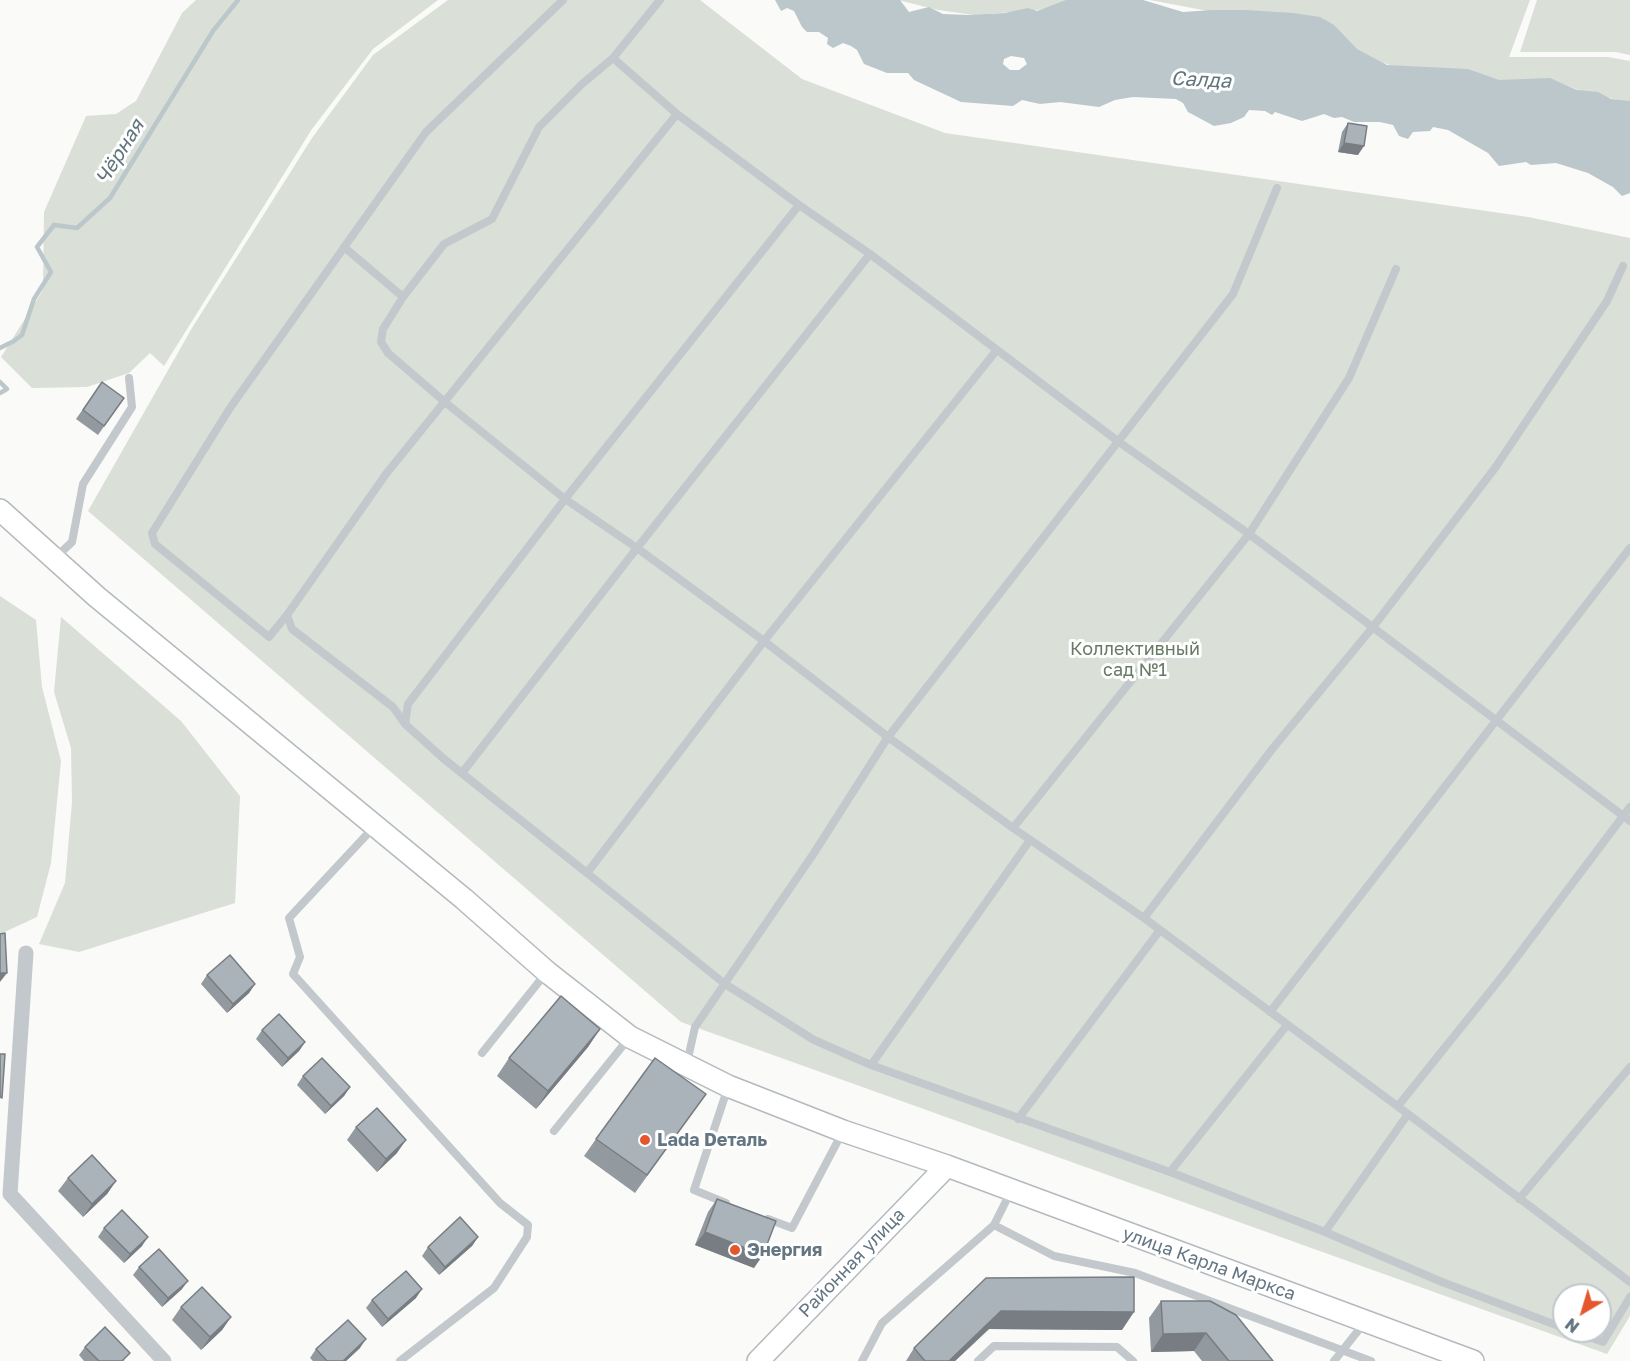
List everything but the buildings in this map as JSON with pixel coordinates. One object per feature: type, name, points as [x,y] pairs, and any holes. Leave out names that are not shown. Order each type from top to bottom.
[{"type":"street","name":"улица Карла Маркса","points":[[0,510],[116,613],[464,900],[547,972],[630,1037],[728,1086],[843,1131],[946,1166],[1473,1361]]},
{"type":"street","points":[[26,953],[10,1194],[164,1361]]},
{"type":"street","name":"Районная улица","points":[[762,1359],[946,1166]]},
{"type":"lane","points":[[562,0],[426,132],[230,408],[152,533],[155,544],[269,637],[386,474],[446,403],[568,247],[677,114]]},
{"type":"lane","points":[[660,0],[613,58],[582,84],[539,127],[492,219],[444,244],[383,329],[381,342],[388,353],[565,499],[764,642],[888,737],[1013,828],[1144,918],[1630,1282]]},
{"type":"lane","points":[[613,58],[677,114],[799,205],[870,254],[1119,442],[1249,534],[1627,818]]},
{"type":"lane","points":[[686,1064],[695,1027],[814,853],[888,737],[1233,294],[1277,188]]},
{"type":"lane","points":[[405,724],[408,704],[565,499],[799,205]]},
{"type":"lane","points":[[344,247],[404,297]]},
{"type":"lane","points":[[462,773],[870,254]]},
{"type":"lane","points":[[1144,918],[1273,748],[1373,627],[1495,468],[1607,301],[1623,266]]},
{"type":"lane","points":[[1013,828],[1249,534],[1348,378],[1396,269]]},
{"type":"lane","points":[[587,873],[764,642],[996,351]]},
{"type":"lane","points":[[54,559],[72,542],[83,484],[132,407],[129,378]]},
{"type":"lane","points":[[1270,1012],[1630,548]]},
{"type":"lane","points":[[287,615],[292,629],[393,707],[405,724],[462,773],[725,984],[814,1040],[871,1065],[1170,1172],[1325,1232],[1442,1282],[1552,1323]]},
{"type":"lane","points":[[1398,1106],[1627,818],[1630,807]]},
{"type":"lane","points":[[375,826],[289,918],[300,957],[293,974],[500,1203],[528,1225],[527,1236],[494,1288],[405,1359]]},
{"type":"lane","points":[[871,1065],[1030,840]]},
{"type":"lane","points":[[1018,1119],[1160,930]]},
{"type":"lane","points":[[482,1053],[547,972]]},
{"type":"lane","points":[[1170,1172],[1287,1025]]},
{"type":"lane","points":[[554,1131],[630,1037]]},
{"type":"lane","points":[[1520,1199],[1630,1067]]},
{"type":"lane","points":[[728,1086],[693,1190],[737,1207]]},
{"type":"lane","points":[[1325,1232],[1408,1114]]},
{"type":"lane","points":[[759,1215],[792,1228],[843,1131]]},
{"type":"lane","points":[[862,1361],[882,1323],[994,1225],[1011,1191]]},
{"type":"lane","points":[[994,1225],[1054,1256],[1135,1273],[1371,1361]]},
{"type":"lane","points":[[1612,1327],[1630,1297]]},
{"type":"lane","points":[[1334,1361],[1366,1322]]},
{"type":"lane","points":[[978,1361],[994,1346],[1117,1347],[1133,1361]]},
{"type":"green space","points":[[196,0],[438,0],[373,49],[312,129],[164,366],[150,353],[129,373],[87,387],[32,388],[1,357],[43,290],[44,212],[86,116],[116,114],[136,101],[182,13]]},
{"type":"green space","name":"Коллективный сад №1","points":[[448,0],[700,0],[802,79],[945,133],[1528,217],[1630,238],[1630,1316],[1607,1354],[1576,1343],[1612,1343],[1612,1283],[1552,1283],[1552,1334],[681,1022],[88,511],[192,328],[312,138],[373,55]]},
{"type":"green space","points":[[898,0],[1076,0],[1038,10],[974,15],[938,10]]},
{"type":"green space","points":[[1150,0],[1530,0],[1509,57],[1608,57],[1630,61],[1630,103],[1581,91],[1553,80],[1498,81],[1397,67],[1208,11]]},
{"type":"green space","points":[[1537,0],[1630,0],[1630,55],[1616,52],[1520,52]]},
{"type":"green space","points":[[0,596],[36,620],[42,687],[61,761],[51,863],[37,917],[0,934]]},
{"type":"green space","points":[[61,617],[181,721],[240,796],[235,903],[79,952],[39,944],[65,883],[72,802],[71,748],[54,692]]},
{"type":"water","name":"Салда","points":[[775,0],[900,0],[909,12],[929,7],[943,14],[968,15],[1005,13],[1028,8],[1037,11],[1066,0],[1143,0],[1183,12],[1245,10],[1320,17],[1334,25],[1357,49],[1387,65],[1468,69],[1499,80],[1550,78],[1577,90],[1598,92],[1611,99],[1630,101],[1630,193],[1622,196],[1613,187],[1588,173],[1556,163],[1531,165],[1526,162],[1499,166],[1488,153],[1448,130],[1433,127],[1430,131],[1413,132],[1408,139],[1399,136],[1393,125],[1380,122],[1354,122],[1324,114],[1302,121],[1275,112],[1272,115],[1265,111],[1249,110],[1244,117],[1231,123],[1214,126],[1188,112],[1183,103],[1176,99],[1133,97],[1115,100],[1099,107],[1060,102],[1040,104],[1022,100],[1013,106],[961,102],[914,80],[908,73],[887,73],[864,64],[857,50],[851,46],[843,43],[833,48],[827,44],[828,38],[819,32],[807,32],[794,11],[787,8],[781,11]],"holes":[[[1011,56],[1024,58],[1027,64],[1019,70],[1010,70],[1003,64],[1004,59]]]},
{"type":"waterway","name":"Чёрная","points":[[0,348],[22,335],[34,299],[51,272],[37,247],[54,225],[77,228],[110,198],[213,31],[238,0]]},
{"type":"waterway","name":"Чёрная","points":[[0,382],[7,389],[0,393]]},
{"type":"place","name":"Lada Dеталь","points":[[645,1140]]},
{"type":"place","name":"Энергия","points":[[735,1250]]}]
